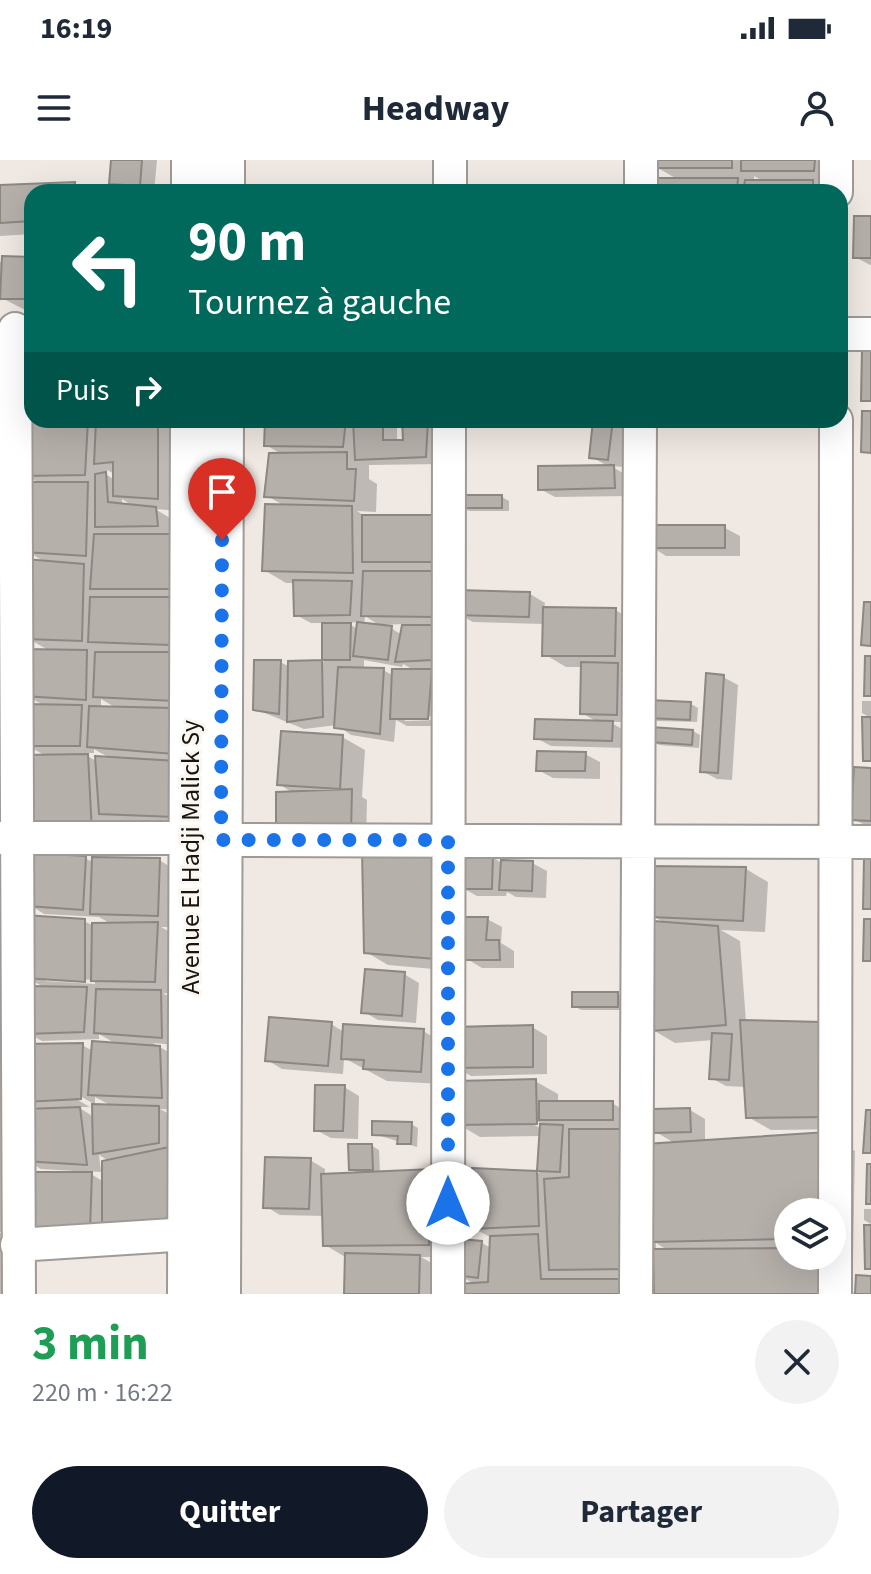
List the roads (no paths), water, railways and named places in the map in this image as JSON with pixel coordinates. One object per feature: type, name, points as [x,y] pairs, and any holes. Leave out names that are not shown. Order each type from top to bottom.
[{"type":"street","points":[[192,160],[192,184]]},
{"type":"street","points":[[224,160],[224,184]]},
{"type":"street","points":[[450,160],[450,184]]},
{"type":"street","points":[[641,160],[641,184]]},
{"type":"street","points":[[836,160],[836,184]]},
{"type":"street","points":[[16,329],[8,838],[19,1294]]},
{"type":"street","points":[[848,334],[871,334]]},
{"type":"street","name":"Avenue El Hadji Malick Sy","points":[[191,428],[220,1294]]},
{"type":"street","name":"Avenue El Hadji Malick Sy","points":[[188,1294],[223,428]]},
{"type":"street","points":[[448,1294],[449,428]]},
{"type":"street","points":[[636,1294],[640,428]]},
{"type":"street","points":[[835,1294],[836,428]]},
{"type":"street","points":[[8,838],[871,842]]},
{"type":"street","points":[[17,1245],[189,1234]]}]
